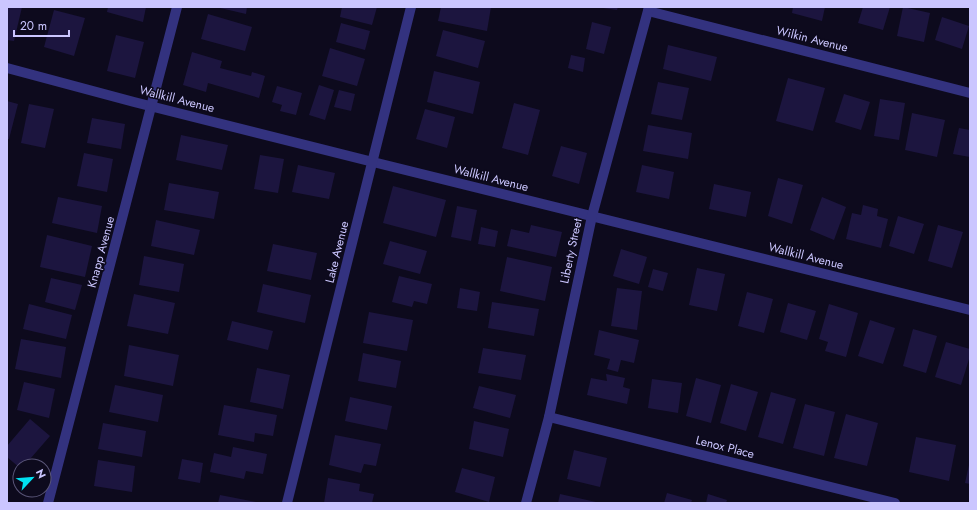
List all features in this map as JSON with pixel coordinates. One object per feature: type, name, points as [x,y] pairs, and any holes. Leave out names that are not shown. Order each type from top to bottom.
[{"type":"street","name":"Knapp Avenue","points":[[48,503],[177,7]]},
{"type":"street","name":"Lake Avenue","points":[[287,503],[411,7]]},
{"type":"street","name":"Wilkin Avenue","points":[[648,9],[970,93]]},
{"type":"street","name":"Liberty Street","points":[[526,503],[548,417],[592,216],[648,9]]},
{"type":"street","name":"Wallkill Avenue","points":[[7,68],[373,162],[970,310]]},
{"type":"street","name":"Lenox Place","points":[[548,417],[895,503]]},
{"type":"building","points":[[7,7],[22,7],[14,41],[7,40]]},
{"type":"building","points":[[108,7],[146,7],[143,22],[107,12]]},
{"type":"building","points":[[216,7],[247,7],[246,14]]},
{"type":"building","points":[[342,7],[377,7],[372,25],[340,17]]},
{"type":"building","points":[[441,7],[491,7],[487,31],[438,21]]},
{"type":"building","points":[[603,7],[618,7],[617,10]]},
{"type":"building","points":[[793,7],[825,7],[822,21],[792,13]]},
{"type":"building","points":[[863,7],[890,7],[883,30],[858,23]]},
{"type":"building","points":[[903,7],[930,13],[924,42],[897,36]]},
{"type":"building","points":[[54,10],[85,18],[74,56],[44,47]]},
{"type":"building","points":[[208,14],[252,27],[245,51],[201,39]]},
{"type":"building","points":[[942,17],[969,26],[962,49],[935,40]]},
{"type":"building","points":[[592,22],[611,27],[604,54],[586,49]]},
{"type":"building","points":[[341,23],[370,31],[365,50],[336,42]]},
{"type":"building","points":[[443,30],[485,41],[478,68],[436,56]]},
{"type":"building","points":[[116,35],[144,42],[135,78],[107,71]]},
{"type":"building","points":[[668,45],[717,57],[711,81],[663,69]]},
{"type":"building","points":[[330,48],[365,59],[357,86],[322,76]]},
{"type":"building","points":[[192,52],[222,61],[220,68],[251,76],[252,72],[265,76],[259,98],[208,83],[206,92],[183,85]]},
{"type":"building","points":[[571,55],[585,58],[583,72],[568,68]]},
{"type":"building","points":[[434,71],[480,82],[473,114],[427,102]]},
{"type":"building","points":[[788,78],[825,88],[813,131],[776,121]]},
{"type":"building","points":[[658,82],[689,88],[682,120],[651,114]]},
{"type":"building","points":[[319,85],[334,90],[325,120],[309,115]]},
{"type":"building","points":[[277,86],[302,93],[296,115],[280,111],[282,105],[272,102]]},
{"type":"building","points":[[339,90],[355,94],[351,111],[334,107]]},
{"type":"building","points":[[844,94],[870,102],[861,130],[835,122]]},
{"type":"building","points":[[880,99],[905,103],[899,140],[874,136]]},
{"type":"building","points":[[7,101],[18,104],[9,139],[7,139]]},
{"type":"building","points":[[514,103],[540,110],[528,155],[502,148]]},
{"type":"building","points":[[29,104],[54,109],[45,148],[21,143]]},
{"type":"building","points":[[425,109],[455,117],[447,148],[416,139]]},
{"type":"building","points":[[912,113],[945,120],[937,157],[905,150]]},
{"type":"building","points":[[92,118],[125,124],[121,149],[87,143]]},
{"type":"building","points":[[648,125],[692,133],[688,159],[643,151]]},
{"type":"building","points":[[959,128],[970,130],[970,157],[953,154]]},
{"type":"building","points":[[181,135],[228,145],[222,170],[176,160]]},
{"type":"building","points":[[561,146],[587,153],[579,184],[552,176]]},
{"type":"building","points":[[84,153],[113,159],[107,192],[77,186]]},
{"type":"building","points":[[260,155],[284,159],[278,193],[254,189]]},
{"type":"building","points":[[298,165],[335,173],[329,199],[292,192]]},
{"type":"building","points":[[642,165],[674,172],[669,199],[636,192]]},
{"type":"building","points":[[778,178],[803,185],[792,224],[768,216]]},
{"type":"building","points":[[169,183],[219,192],[214,219],[164,210]]},
{"type":"building","points":[[714,184],[751,192],[746,217],[709,209]]},
{"type":"building","points":[[393,186],[446,200],[436,237],[383,223]]},
{"type":"building","points":[[58,197],[102,206],[97,233],[52,223]]},
{"type":"building","points":[[822,197],[846,207],[834,240],[810,230]]},
{"type":"building","points":[[863,205],[878,209],[877,216],[888,219],[881,248],[846,239],[852,213],[861,215]]},
{"type":"building","points":[[457,206],[477,210],[471,241],[451,237]]},
{"type":"building","points":[[898,216],[924,224],[914,254],[889,246]]},
{"type":"building","points":[[156,220],[200,230],[194,255],[151,246]]},
{"type":"building","points":[[531,225],[562,232],[556,257],[507,246],[511,229],[529,233]]},
{"type":"building","points":[[938,225],[963,232],[952,268],[928,261]]},
{"type":"building","points":[[481,227],[498,231],[495,247],[478,244]]},
{"type":"building","points":[[47,235],[92,246],[85,277],[40,267]]},
{"type":"building","points":[[390,241],[427,251],[420,274],[383,264]]},
{"type":"building","points":[[273,244],[317,253],[311,280],[267,271]]},
{"type":"building","points":[[621,249],[647,257],[639,284],[613,276]]},
{"type":"building","points":[[144,256],[184,264],[179,292],[139,285]]},
{"type":"building","points":[[507,257],[552,267],[545,301],[500,291]]},
{"type":"building","points":[[697,268],[725,274],[717,311],[689,305]]},
{"type":"building","points":[[653,269],[668,273],[663,291],[648,287]]},
{"type":"building","points":[[399,276],[432,284],[427,304],[414,301],[412,307],[392,302]]},
{"type":"building","points":[[51,278],[82,285],[75,310],[45,302]]},
{"type":"building","points":[[263,284],[311,295],[305,323],[257,312]]},
{"type":"building","points":[[460,288],[480,292],[477,311],[457,308]]},
{"type":"building","points":[[617,288],[642,291],[637,330],[611,326]]},
{"type":"building","points":[[747,292],[773,299],[764,333],[738,326]]},
{"type":"building","points":[[134,294],[175,303],[168,334],[127,326]]},
{"type":"building","points":[[492,302],[539,309],[534,336],[488,328]]},
{"type":"building","points":[[788,303],[816,311],[807,340],[780,332]]},
{"type":"building","points":[[29,304],[72,315],[66,339],[23,329]]},
{"type":"building","points":[[829,304],[858,313],[846,357],[825,351],[828,342],[819,339]]},
{"type":"building","points":[[369,312],[413,320],[407,351],[363,343]]},
{"type":"building","points":[[870,320],[895,328],[883,364],[858,356]]},
{"type":"building","points":[[232,321],[273,331],[268,350],[227,340]]},
{"type":"building","points":[[913,329],[937,336],[926,373],[903,366]]},
{"type":"building","points":[[599,330],[639,340],[634,363],[621,360],[618,372],[607,369],[610,359],[594,355]]},
{"type":"building","points":[[21,339],[66,347],[61,378],[15,369]]},
{"type":"building","points":[[946,342],[970,349],[970,356],[961,385],[935,377]]},
{"type":"building","points":[[129,345],[179,355],[173,386],[124,376]]},
{"type":"building","points":[[483,348],[526,355],[521,380],[478,373]]},
{"type":"building","points":[[363,353],[401,361],[396,388],[358,381]]},
{"type":"building","points":[[257,368],[290,375],[283,409],[250,402]]},
{"type":"building","points":[[606,374],[625,378],[623,387],[630,389],[627,404],[587,395],[591,378],[607,381]]},
{"type":"building","points":[[696,378],[721,385],[711,423],[686,416]]},
{"type":"building","points":[[652,379],[682,383],[678,413],[648,408]]},
{"type":"building","points":[[24,382],[55,389],[49,418],[17,410]]},
{"type":"building","points":[[731,384],[758,392],[746,431],[720,423]]},
{"type":"building","points":[[115,385],[163,395],[158,422],[109,412]]},
{"type":"building","points":[[479,386],[516,395],[510,418],[473,408]]},
{"type":"building","points":[[771,392],[796,399],[783,444],[758,437]]},
{"type":"building","points":[[350,397],[392,406],[387,430],[345,421]]},
{"type":"building","points":[[805,404],[835,412],[824,456],[793,448]]},
{"type":"building","points":[[224,405],[277,415],[273,436],[255,433],[254,442],[218,435]]},
{"type":"building","points":[[846,414],[878,423],[867,466],[834,458]]},
{"type":"building","points":[[30,419],[50,436],[31,458],[12,458],[12,461],[7,457],[7,446]]},
{"type":"building","points":[[474,421],[509,429],[503,457],[469,449]]},
{"type":"building","points":[[103,423],[146,431],[142,457],[98,449]]},
{"type":"building","points":[[335,435],[381,444],[376,466],[364,464],[361,473],[329,465]]},
{"type":"building","points":[[916,437],[956,445],[949,481],[909,472]]},
{"type":"building","points":[[233,447],[267,454],[263,474],[246,471],[244,479],[210,472],[214,453],[231,457]]},
{"type":"building","points":[[574,450],[607,458],[600,487],[567,479]]},
{"type":"building","points":[[182,459],[203,463],[200,483],[178,479]]},
{"type":"building","points":[[98,460],[135,466],[132,492],[94,486]]},
{"type":"building","points":[[970,465],[970,484],[965,483]]},
{"type":"building","points":[[462,468],[495,477],[489,502],[455,492]]},
{"type":"building","points":[[328,478],[360,484],[359,491],[374,494],[372,503],[324,503]]},
{"type":"building","points":[[667,493],[692,500],[691,503],[664,503]]},
{"type":"building","points":[[560,494],[596,502],[596,503],[558,503]]},
{"type":"building","points":[[708,494],[727,500],[726,503],[706,503]]},
{"type":"building","points":[[220,495],[256,502],[256,503],[218,503]]}]
